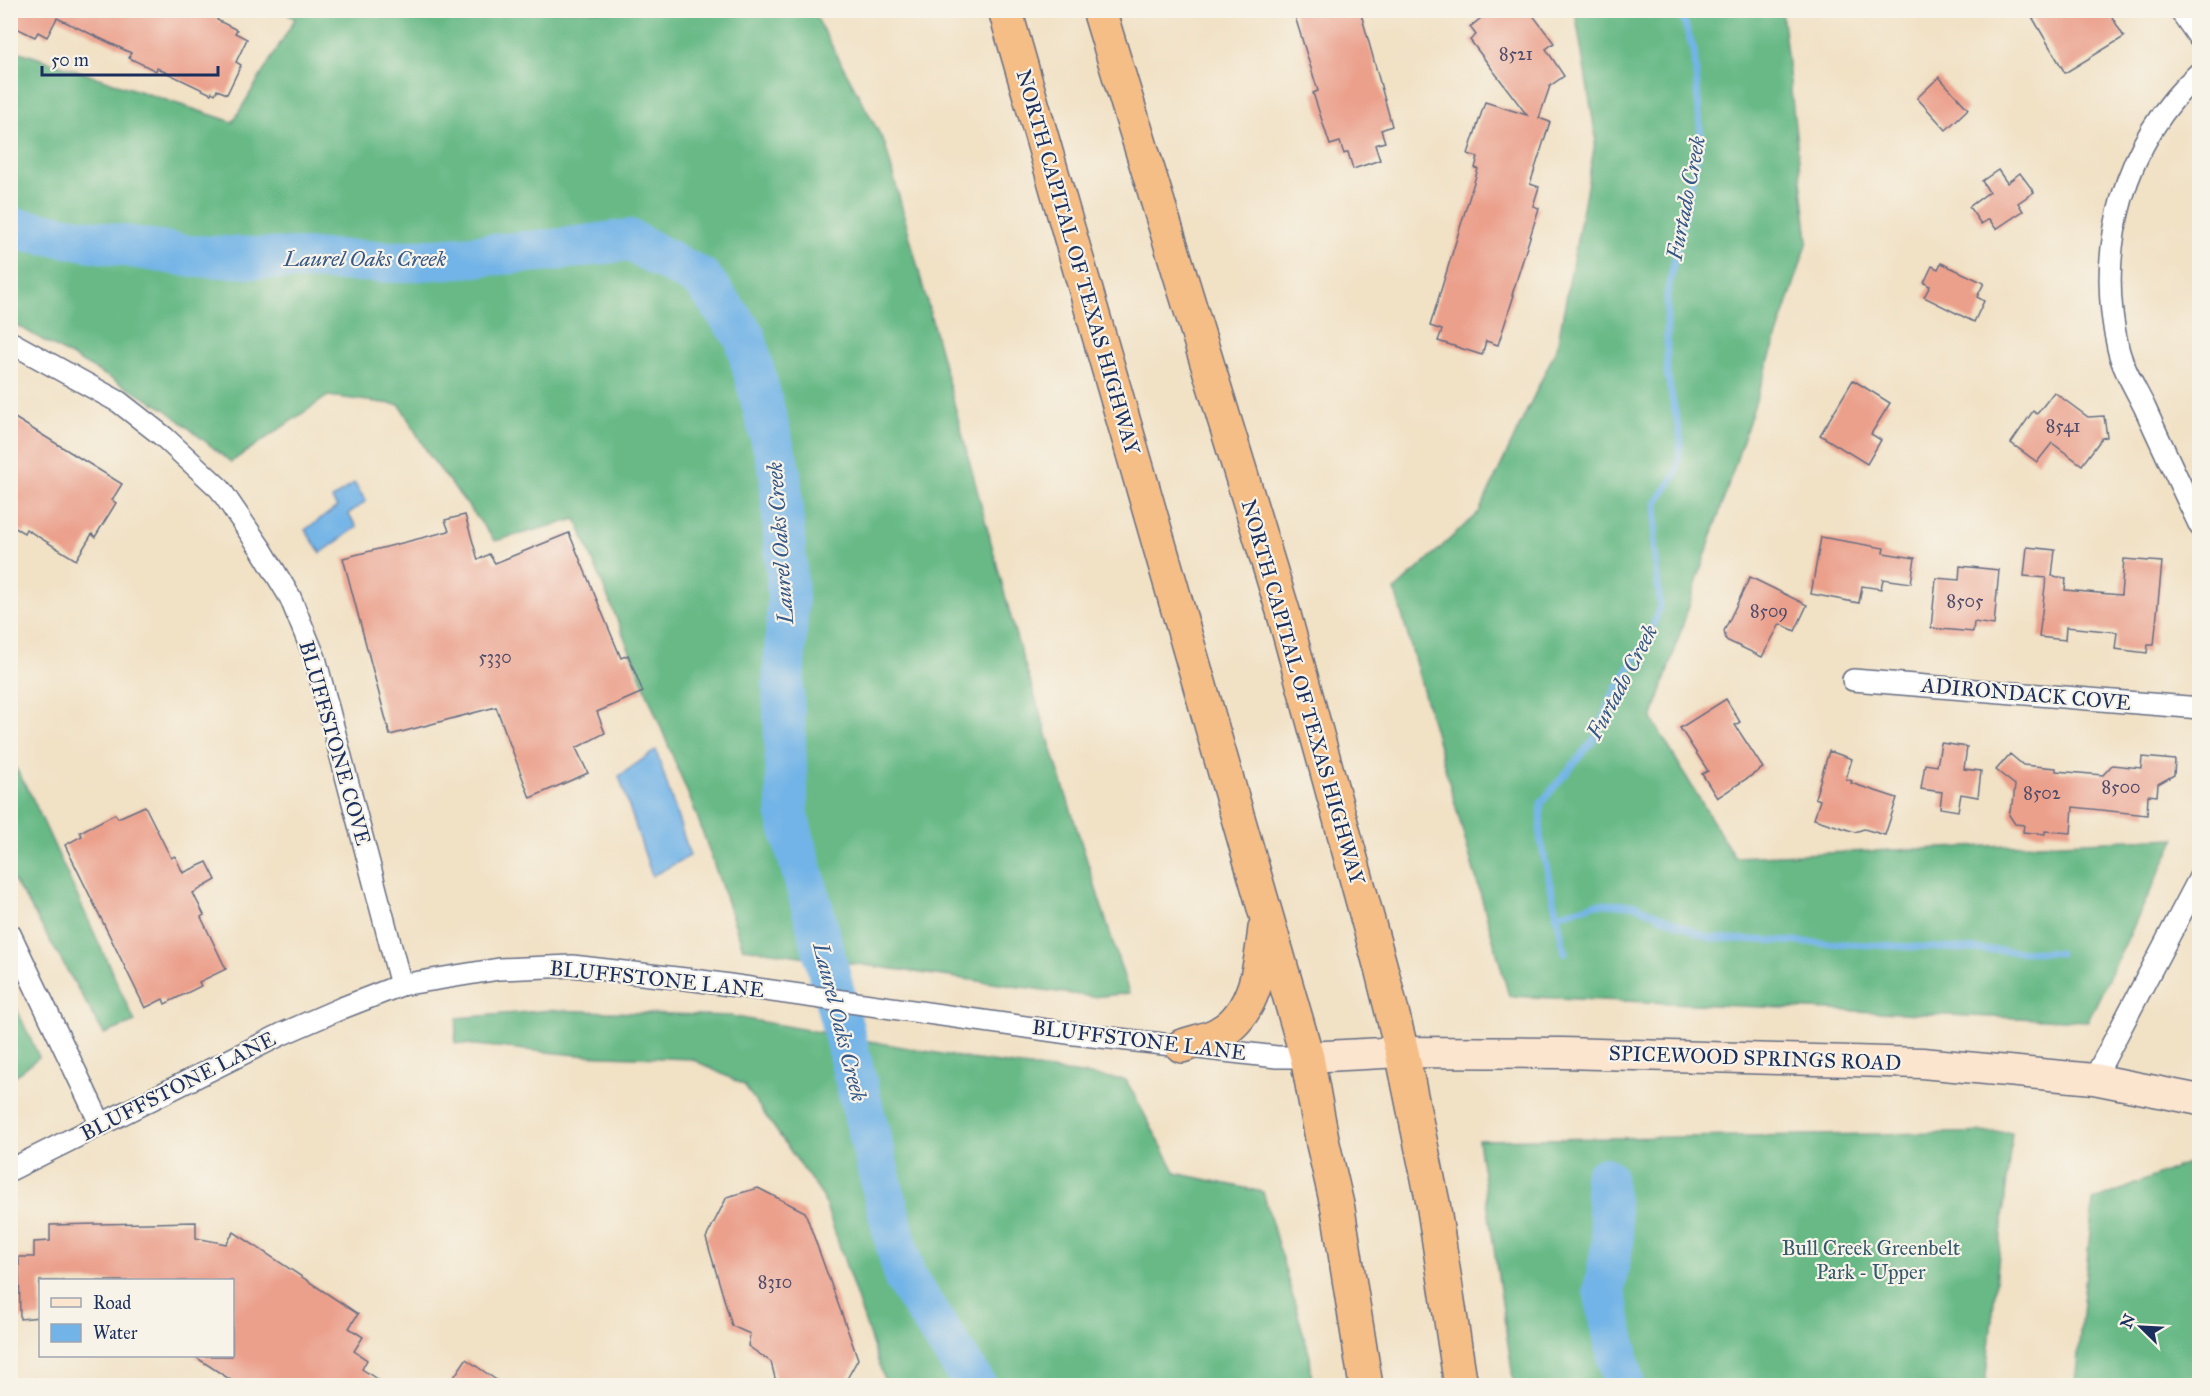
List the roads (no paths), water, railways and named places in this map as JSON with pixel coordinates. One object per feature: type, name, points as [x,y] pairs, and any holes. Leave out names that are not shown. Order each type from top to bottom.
[{"type":"highway","name":"NORTH CAPITAL OF TEXAS HIGHWAY","points":[[1005,10],[1307,1057],[1338,1209],[1366,1386]]},
{"type":"highway","name":"NORTH CAPITAL OF TEXAS HIGHWAY","points":[[1099,10],[1283,611],[1402,1052],[1433,1203],[1461,1386]]},
{"type":"highway","points":[[1182,1046],[1218,1034],[1236,1020],[1251,998],[1262,960],[1266,917]]},
{"type":"main road","name":"SPICEWOOD SPRINGS ROAD","points":[[1307,1057],[1402,1052],[1573,1053],[1922,1063],[2094,1079],[2199,1100]]},
{"type":"street","points":[[2180,10],[2199,39]]},
{"type":"street","points":[[2199,72],[2180,90],[2153,128],[2133,165],[2124,187],[2115,226],[2110,271],[2118,350],[2199,526]]},
{"type":"street","name":"BLUFFSTONE COVE","points":[[10,342],[119,402],[164,437],[220,489],[261,549],[290,597],[315,658],[401,985]]},
{"type":"street","name":"ADIRONDACK COVE","points":[[1853,680],[2199,708]]},
{"type":"street","points":[[2094,1079],[2199,877]]},
{"type":"street","points":[[10,934],[101,1125]]},
{"type":"street","name":"BLUFFSTONE LANE","points":[[10,1170],[282,1034],[342,1008],[401,985],[499,969],[573,966],[694,980],[1075,1034],[1277,1057],[1307,1057]]},
{"type":"water","points":[[354,483],[366,501],[348,514],[357,527],[321,553],[305,530],[337,507],[332,499]]},
{"type":"water","points":[[656,750],[690,856],[652,876],[619,776]]},
{"type":"waterway","name":"Furtado Creek","points":[[1565,953],[1540,837],[1541,803],[1596,737],[1611,697],[1651,633],[1660,605],[1654,550],[1657,502],[1676,474],[1681,441],[1667,373],[1667,294],[1701,139],[1694,51],[1680,10]]},
{"type":"waterway","name":"Laurel Oaks Creek","points":[[10,228],[189,256],[396,262],[554,250],[629,240],[702,279],[745,337],[780,472],[788,598],[783,688],[788,819],[817,925],[905,1278],[976,1386]]},
{"type":"waterway","points":[[1556,915],[1596,904],[1635,905],[1709,938],[2059,953]]},
{"type":"waterway","name":"Furtado Creek","points":[[1605,1178],[1613,1242],[1604,1290],[1624,1386]]},
{"type":"park label","name":"Bull Creek Greenbelt Park - Upper","points":[[1871,1260]]}]
